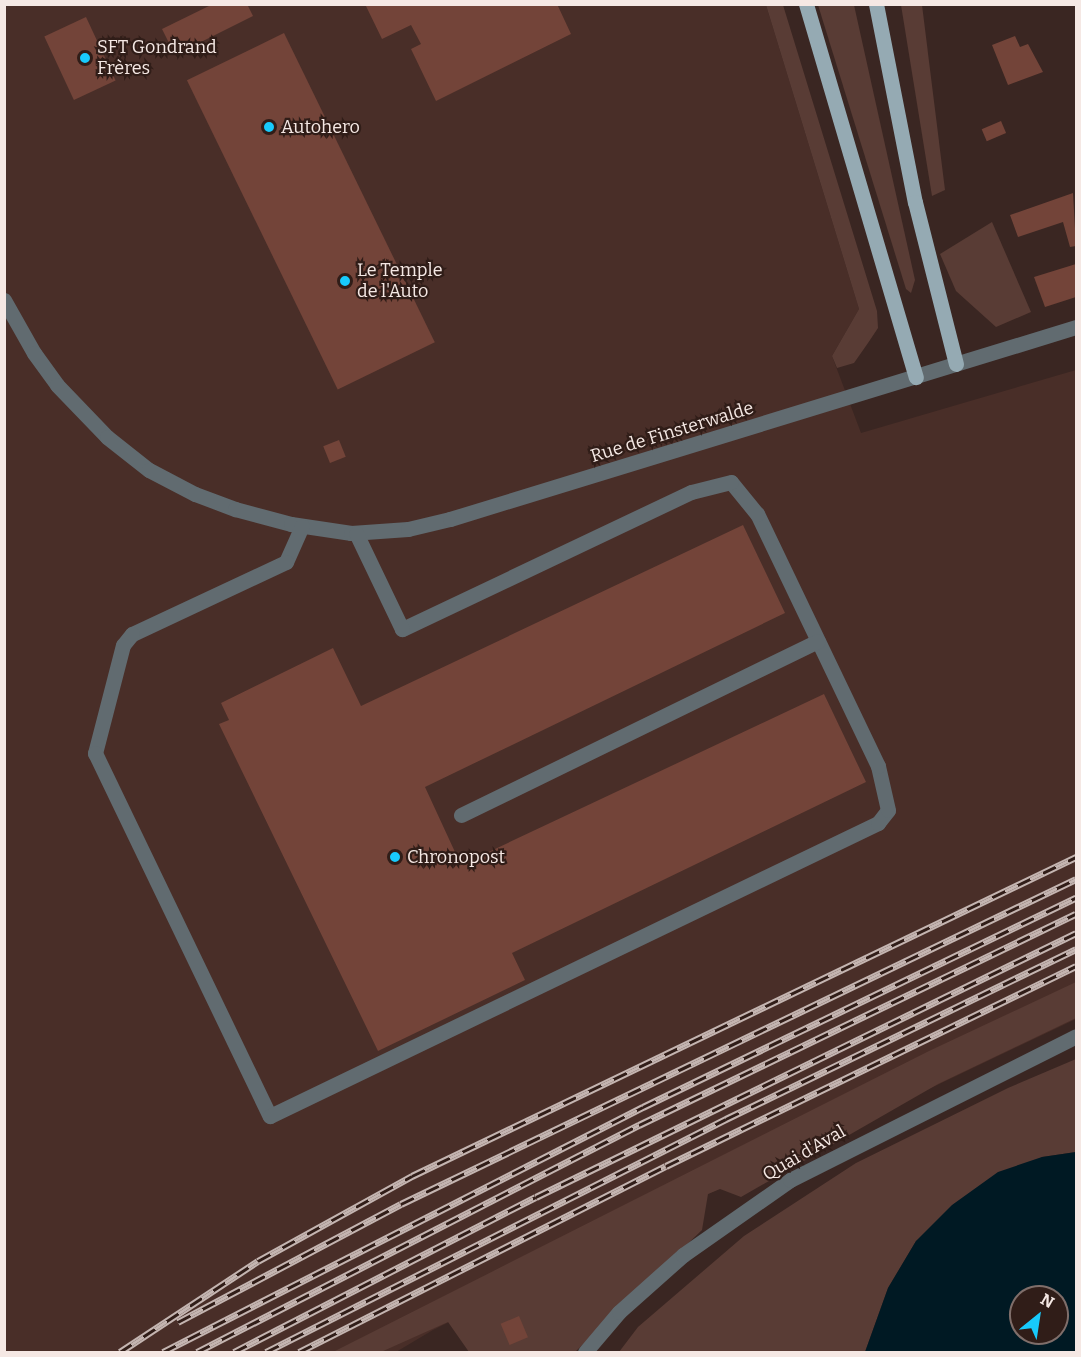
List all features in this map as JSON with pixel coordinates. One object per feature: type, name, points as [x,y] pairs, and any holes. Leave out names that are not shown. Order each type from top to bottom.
[{"type":"main road","points":[[806,4],[916,377]]},
{"type":"main road","points":[[876,4],[915,202],[956,364]]},
{"type":"street","name":"Rue de Finsterwalde","points":[[4,300],[34,353],[57,385],[120,448],[186,490],[273,520],[356,532],[408,530],[450,519],[1077,327]]},
{"type":"street","points":[[302,526],[286,562],[132,634],[123,645],[95,753],[270,1116],[878,823],[888,810],[878,766],[757,514],[731,482],[691,492],[402,629],[356,532]]},
{"type":"street","points":[[461,815],[818,641]]},
{"type":"street","name":"Quai d'Aval","points":[[585,1353],[619,1312],[668,1268],[790,1180],[1077,1036]]},
{"type":"shaded area","points":[[5,5],[766,5],[859,309],[832,356],[861,433],[1076,370],[1076,1019],[662,1216],[433,1330],[396,1352],[5,1352]]},
{"type":"shaded area","points":[[766,5],[783,5],[877,311],[878,328],[854,363],[837,368],[832,356],[859,309]]},
{"type":"shaded area","points":[[818,5],[854,5],[915,280],[911,293],[906,289]]},
{"type":"shaded area","points":[[901,5],[922,5],[945,190],[932,196]]},
{"type":"shaded area","points":[[992,222],[1031,312],[996,327],[956,291],[940,254]]},
{"type":"shaded area","points":[[1076,982],[1076,1018],[938,1084],[741,1197],[720,1189],[708,1194],[702,1230],[575,1352],[469,1352],[448,1322],[381,1352],[333,1352],[929,1051]]},
{"type":"shaded area","points":[[1076,1059],[1076,1152],[1042,1157],[916,1241],[888,1288],[865,1352],[619,1352],[638,1327],[744,1236],[856,1163],[1008,1088]]},
{"type":"water","points":[[1076,1152],[1076,1352],[865,1352],[888,1288],[916,1241],[952,1205],[998,1172],[1042,1157]]},
{"type":"building","points":[[213,4],[247,4],[253,16],[175,55],[162,29]]},
{"type":"building","points":[[365,4],[557,4],[571,34],[436,101],[411,49],[421,44],[411,25],[382,39]]},
{"type":"building","points":[[86,17],[116,80],[74,100],[44,36]]},
{"type":"building","points":[[284,33],[435,342],[338,390],[187,80]]},
{"type":"building","points":[[1015,36],[1020,47],[1028,44],[1043,72],[1008,85],[992,45]]},
{"type":"building","points":[[1001,121],[1006,133],[987,141],[982,129]]},
{"type":"building","points":[[1073,193],[1076,246],[1070,247],[1063,222],[1018,237],[1010,215]]},
{"type":"building","points":[[1076,264],[1076,297],[1045,307],[1034,277]]},
{"type":"building","points":[[339,440],[346,457],[330,463],[323,446]]},
{"type":"building","points":[[743,525],[785,613],[425,787],[461,865],[824,694],[866,782],[512,953],[525,980],[378,1051],[219,724],[229,720],[221,703],[333,648],[361,706]]},
{"type":"building","points":[[519,1316],[528,1337],[510,1345],[501,1324]]},
{"type":"railway","points":[[120,1352],[258,1261],[412,1176],[1076,857]]},
{"type":"railway","points":[[178,1322],[401,1204],[1076,879]]},
{"type":"railway","points":[[163,1352],[643,1107],[1076,898]]},
{"type":"railway","points":[[197,1352],[639,1125],[1076,914]]},
{"type":"railway","points":[[234,1352],[536,1197],[1076,933]]},
{"type":"railway","points":[[266,1352],[726,1119],[1076,949]]},
{"type":"railway","points":[[299,1352],[666,1166],[1076,966]]},
{"type":"place","name":"SFT Gondrand Frères","points":[[85,58]]},
{"type":"place","name":"Autohero","points":[[269,127]]},
{"type":"place","name":"Le Temple de l'Auto","points":[[345,281]]},
{"type":"place","name":"Chronopost","points":[[395,857]]}]
